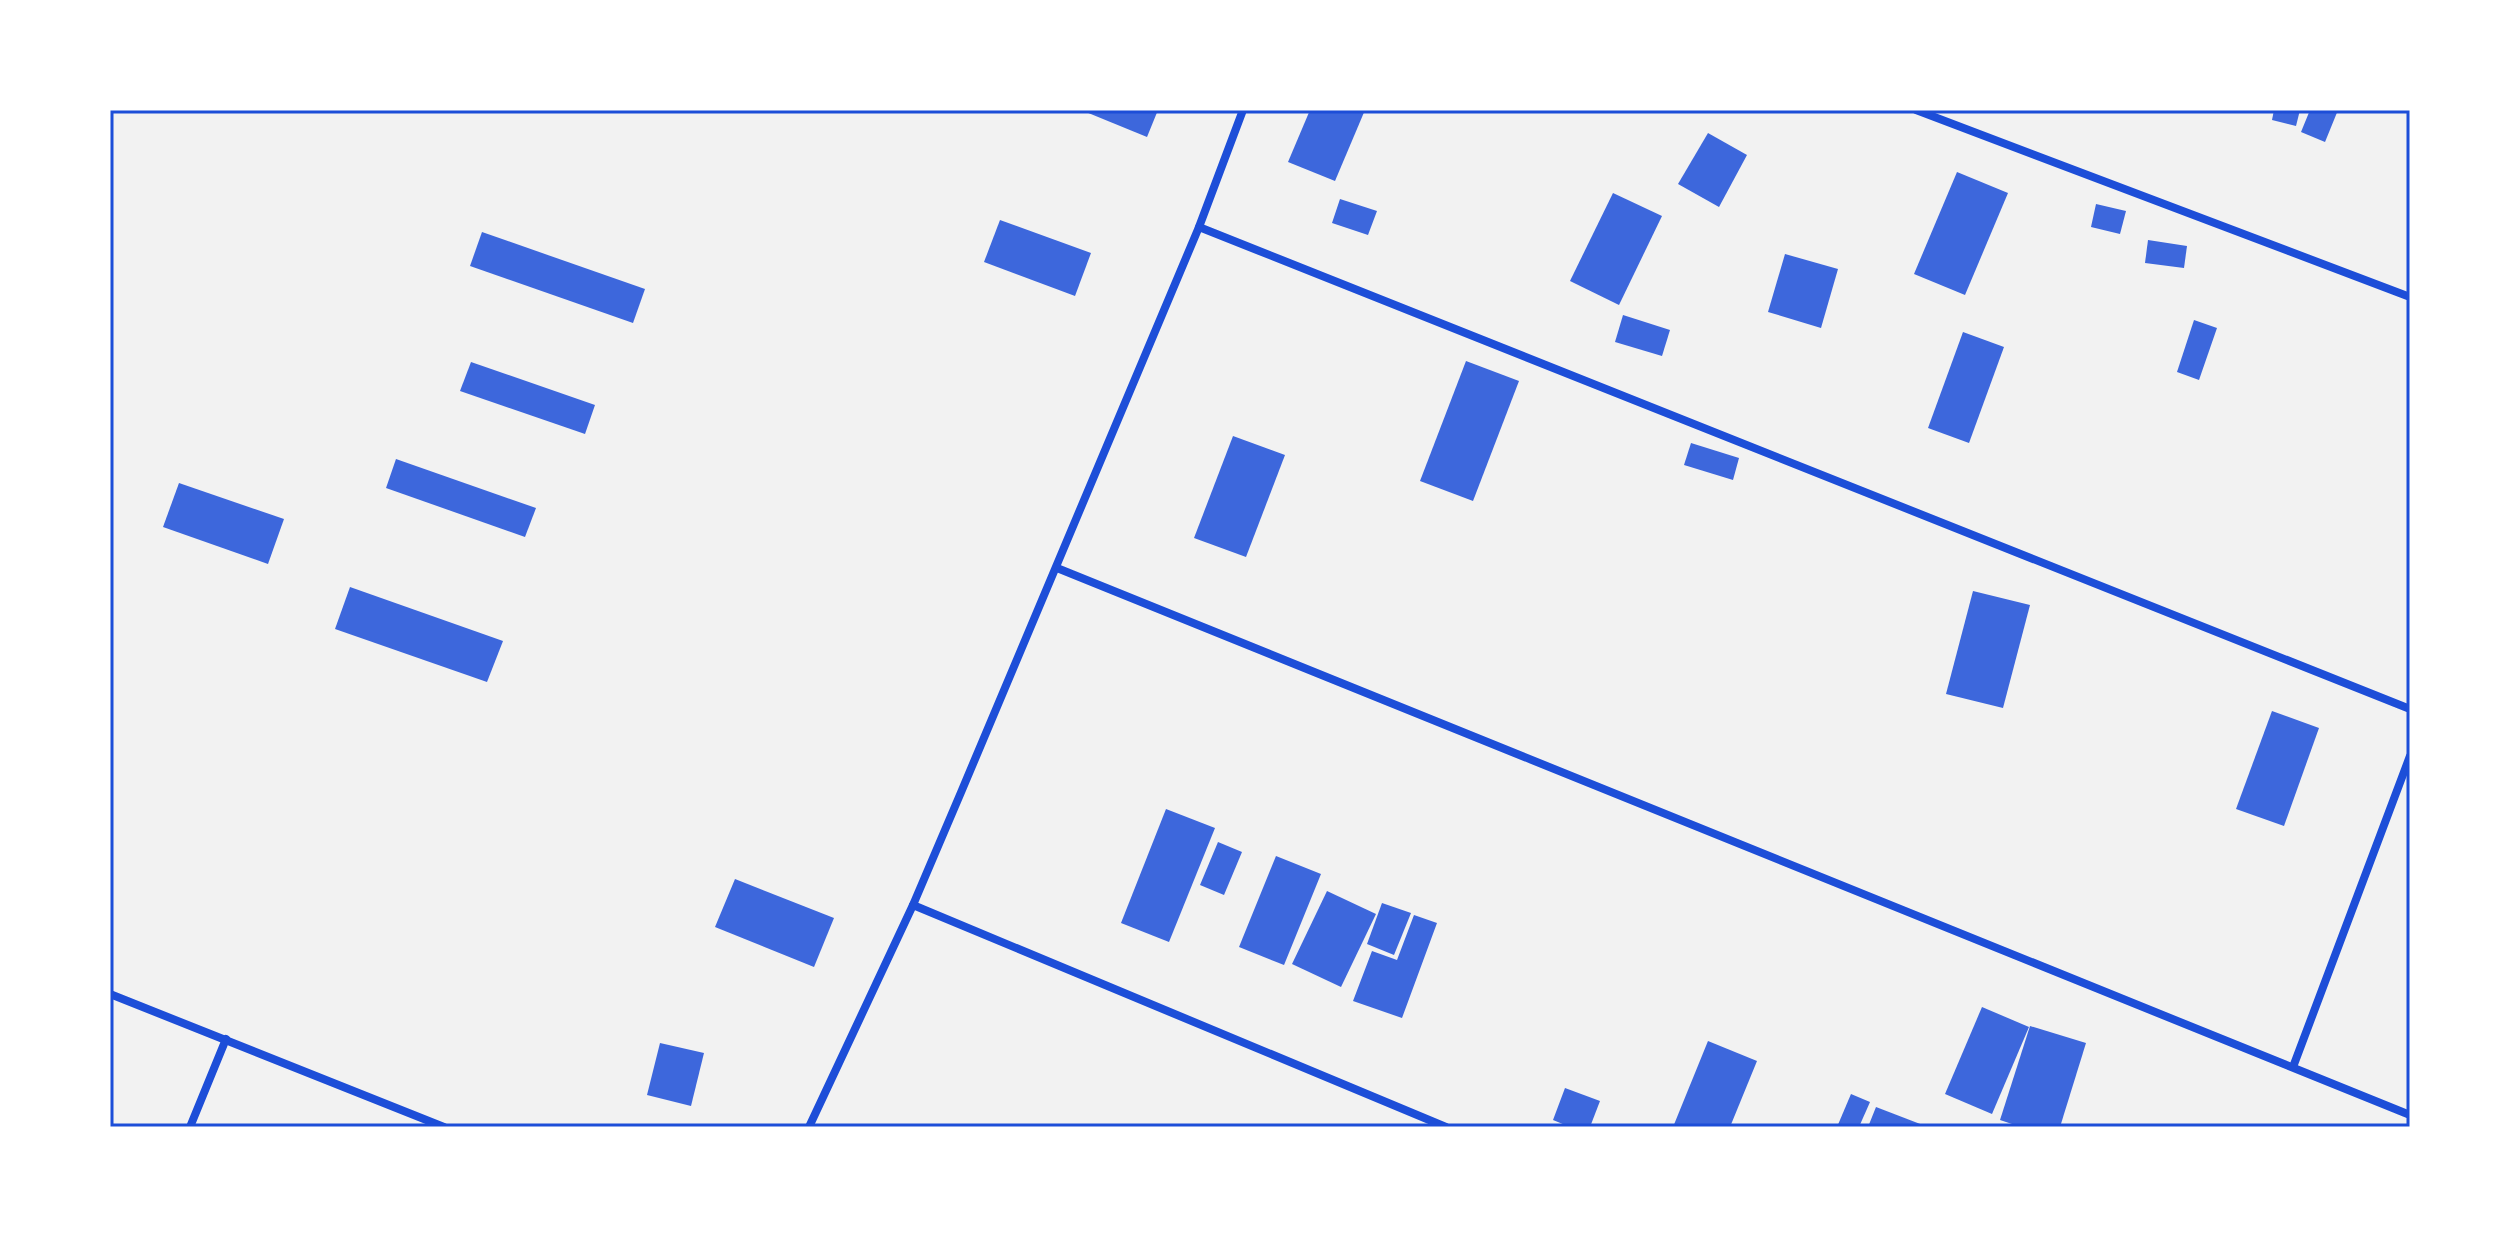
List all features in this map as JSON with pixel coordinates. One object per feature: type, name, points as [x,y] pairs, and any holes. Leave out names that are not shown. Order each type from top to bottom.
[{"type":"street","points":[[809,1127],[913,905],[1057,568],[1199,227],[1243,110]]},
{"type":"street","points":[[1916,110],[2410,297]]},
{"type":"street","points":[[1199,227],[2410,709]]},
{"type":"street","points":[[1057,568],[2410,1115]]},
{"type":"street","points":[[2293,1067],[2410,756]]},
{"type":"street","points":[[913,905],[1446,1127]]},
{"type":"street","points":[[110,994],[444,1127]]},
{"type":"street","points":[[190,1127],[226,1039]]},
{"type":"building","points":[[1081,110],[1158,110],[1147,137]]},
{"type":"building","points":[[1310,110],[1365,110],[1335,181],[1288,162]]},
{"type":"building","points":[[2274,110],[2300,110],[2296,126],[2272,120]]},
{"type":"building","points":[[2310,110],[2338,110],[2325,142],[2301,132]]},
{"type":"building","points":[[1708,133],[1747,155],[1719,207],[1678,184]]},
{"type":"building","points":[[1957,172],[2008,193],[1965,295],[1914,274]]},
{"type":"building","points":[[1613,193],[1662,216],[1619,305],[1570,281]]},
{"type":"building","points":[[1340,199],[1377,211],[1368,235],[1332,223]]},
{"type":"building","points":[[2096,204],[2126,211],[2120,234],[2091,227]]},
{"type":"building","points":[[1000,220],[1091,253],[1075,296],[984,262]]},
{"type":"building","points":[[482,232],[645,289],[633,323],[470,266]]},
{"type":"building","points":[[2148,240],[2187,246],[2184,268],[2145,263]]},
{"type":"building","points":[[1785,254],[1838,269],[1821,328],[1768,312]]},
{"type":"building","points":[[1623,315],[1670,330],[1662,356],[1615,342]]},
{"type":"building","points":[[2194,320],[2217,328],[2199,380],[2177,372]]},
{"type":"building","points":[[1963,332],[2004,347],[1969,443],[1928,428]]},
{"type":"building","points":[[1466,361],[1519,381],[1473,501],[1420,481]]},
{"type":"building","points":[[471,362],[595,405],[585,434],[460,391]]},
{"type":"building","points":[[1233,436],[1285,455],[1246,557],[1194,538]]},
{"type":"building","points":[[1691,443],[1739,458],[1733,480],[1684,465]]},
{"type":"building","points":[[396,459],[536,508],[525,537],[386,488]]},
{"type":"building","points":[[179,483],[284,519],[268,564],[163,527]]},
{"type":"building","points":[[350,587],[503,641],[487,682],[335,629]]},
{"type":"building","points":[[1973,591],[2030,605],[2003,708],[1946,694]]},
{"type":"building","points":[[2272,711],[2319,728],[2284,826],[2236,809]]},
{"type":"building","points":[[1166,809],[1215,828],[1169,942],[1121,923]]},
{"type":"building","points":[[1218,842],[1242,852],[1224,895],[1200,885]]},
{"type":"building","points":[[1276,856],[1321,874],[1284,965],[1239,947]]},
{"type":"building","points":[[735,879],[834,918],[814,967],[715,927]]},
{"type":"building","points":[[1327,891],[1376,914],[1341,987],[1292,964]]},
{"type":"building","points":[[1382,903],[1411,913],[1394,955],[1367,944]]},
{"type":"building","points":[[1414,915],[1437,923],[1402,1018],[1353,1001],[1372,951],[1397,960]]},
{"type":"building","points":[[1982,1007],[2029,1027],[1992,1114],[1945,1094]]},
{"type":"building","points":[[2030,1026],[2086,1043],[2060,1127],[2021,1127],[2000,1120]]},
{"type":"building","points":[[1708,1041],[1757,1061],[1730,1127],[1673,1127]]},
{"type":"building","points":[[660,1043],[704,1053],[691,1106],[647,1095]]},
{"type":"building","points":[[1565,1088],[1600,1101],[1590,1127],[1570,1127],[1553,1120]]},
{"type":"building","points":[[1851,1094],[1870,1102],[1859,1127],[1837,1127]]},
{"type":"building","points":[[1876,1107],[1928,1127],[1868,1127]]}]
